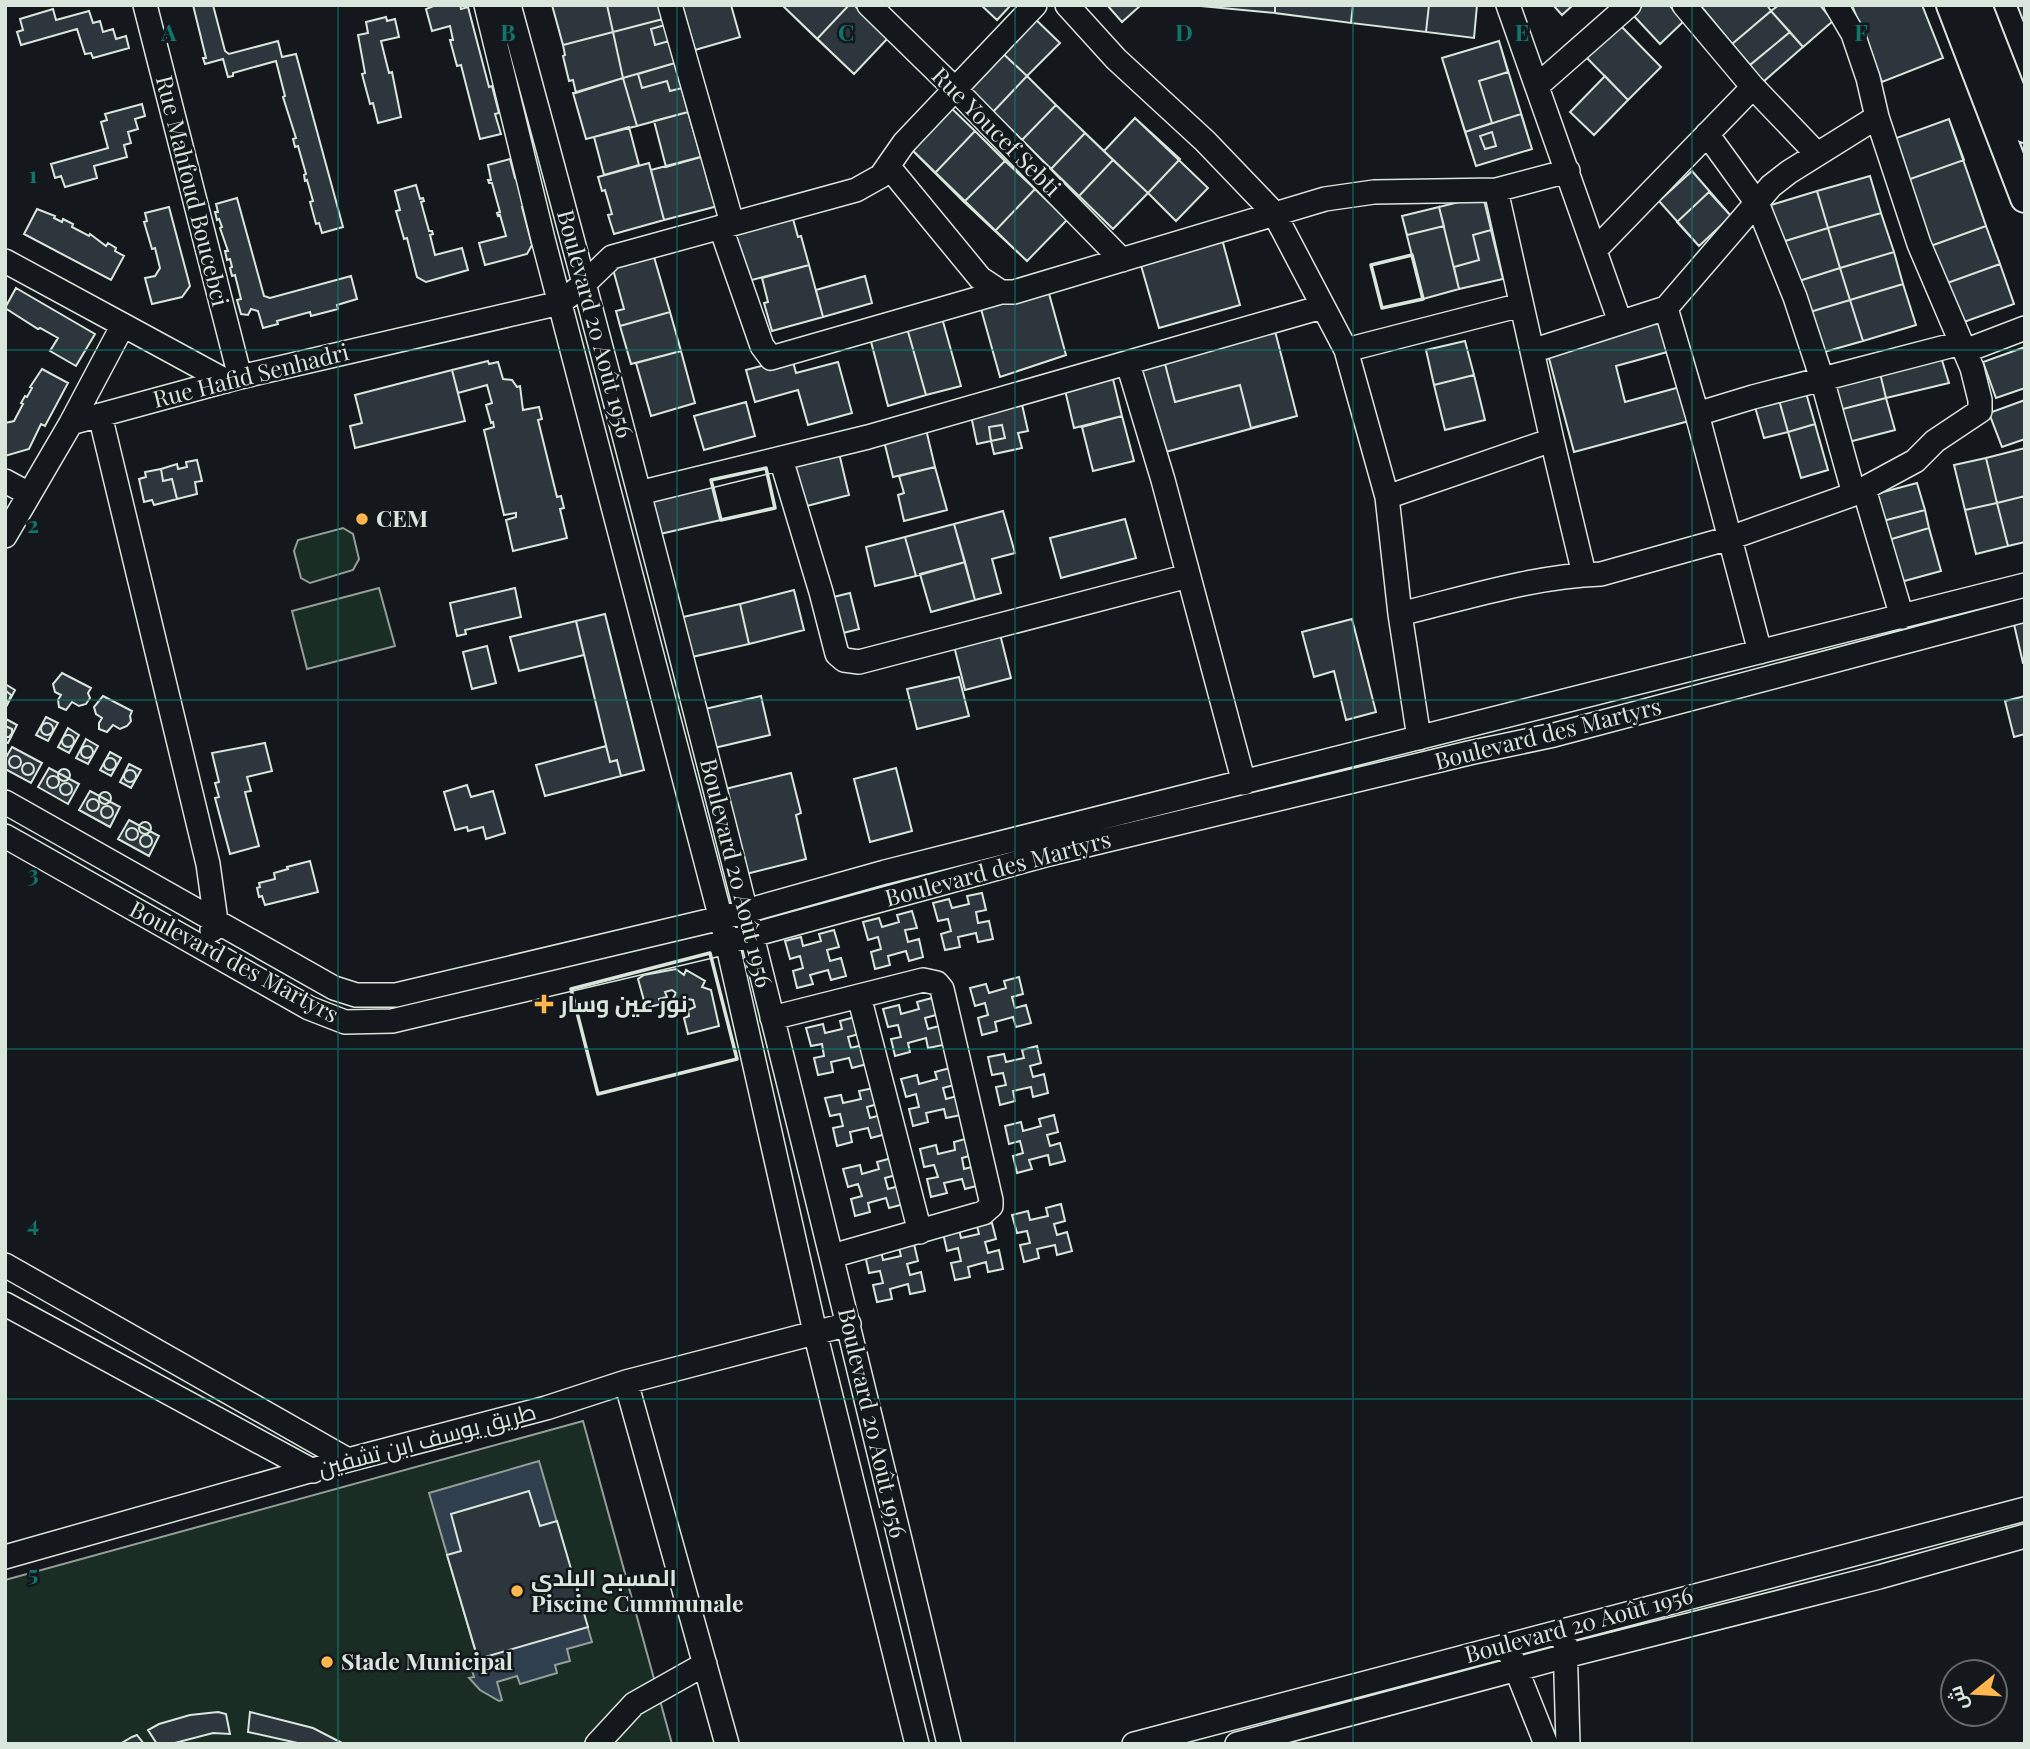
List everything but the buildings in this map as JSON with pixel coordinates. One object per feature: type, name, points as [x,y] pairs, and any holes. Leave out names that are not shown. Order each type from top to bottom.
[{"type":"main road","points":[[1951,5],[2025,198]]},
{"type":"main road","points":[[1977,5],[2025,128]]},
{"type":"street","name":"Rue Mahfoud Boucebci","points":[[145,5],[233,379]]},
{"type":"street","name":"Boulevard 20 Août 1956","points":[[486,5],[559,303],[727,942],[815,1332],[918,1744]]},
{"type":"street","name":"Boulevard 20 Août 1956","points":[[509,5],[585,283],[747,911],[949,1744]]},
{"type":"street","points":[[670,5],[727,226],[762,346],[771,358],[1001,292],[1014,292],[1325,199],[1374,192],[1496,190],[1568,171]]},
{"type":"street","name":"Rue Youcef Sebti","points":[[869,5],[1122,260]]},
{"type":"street","points":[[559,303],[612,257],[856,190],[872,183],[881,176],[904,143],[1035,5]]},
{"type":"street","points":[[1067,5],[1116,59],[1205,141],[1274,213],[1346,350],[1387,497],[1400,614],[1419,738]]},
{"type":"street","points":[[1508,5],[1620,322]]},
{"type":"street","points":[[1537,86],[1629,5]]},
{"type":"street","points":[[1684,5],[1753,87],[1817,154]]},
{"type":"street","points":[[1400,614],[1531,583],[1584,574],[1601,574],[1730,538],[1859,491],[1915,461],[1935,441],[1980,411],[1972,368],[1919,244],[1853,34],[1836,5]]},
{"type":"street","points":[[1595,250],[1753,87]]},
{"type":"street","points":[[1532,351],[1666,308],[1771,186],[1877,117]]},
{"type":"street","points":[[1707,134],[1757,203],[1795,297],[1902,617]]},
{"type":"street","points":[[888,166],[962,258],[980,278],[1001,292]]},
{"type":"street","points":[[1496,190],[1584,574]]},
{"type":"street","points":[[5,261],[123,325],[233,379]]},
{"type":"street","name":"Rue Hafid Senhadri","points":[[71,423],[233,379],[559,303]]},
{"type":"street","points":[[1346,350],[1521,305]]},
{"type":"street","points":[[639,493],[868,438],[1322,307]]},
{"type":"street","points":[[1666,308],[1760,652]]},
{"type":"street","points":[[5,536],[71,423],[123,325]]},
{"type":"street","points":[[1697,414],[1822,379],[1963,347],[2025,328]]},
{"type":"street","points":[[1129,364],[1244,783]]},
{"type":"street","points":[[100,415],[208,864],[216,921],[205,950]]},
{"type":"street","points":[[1387,497],[1552,440]]},
{"type":"street","points":[[781,459],[837,654],[844,660],[859,662],[1188,576]]},
{"type":"street","points":[[5,481],[29,494]]},
{"type":"street","name":"Boulevard des Martyrs","points":[[5,802],[334,988],[346,993],[370,996],[414,991],[721,918],[885,872],[2025,585]]},
{"type":"street","name":"Boulevard des Martyrs","points":[[5,836],[309,1008],[345,1022],[369,1023],[418,1016],[727,942],[1049,854],[1554,735],[2025,610]]},
{"type":"street","points":[[772,1018],[923,980],[937,983],[942,989],[991,1200],[990,1206],[983,1213],[920,1233],[832,1256]]},
{"type":"street","points":[[859,996],[920,1233]]},
{"type":"street","points":[[5,1265],[348,1460]]},
{"type":"street","points":[[5,1304],[313,1471]]},
{"type":"street","name":"طريق يوسف ابن تشفين","points":[[5,1557],[348,1460],[545,1408],[626,1382],[849,1324]]},
{"type":"street","points":[[626,1382],[727,1744]]},
{"type":"street","name":"Boulevard 20 Août 1956","points":[[1134,1744],[2025,1509]]},
{"type":"street","points":[[1237,1744],[1566,1656],[1879,1577],[2025,1536]]},
{"type":"street","points":[[1564,1629],[1568,1744]]},
{"type":"street","points":[[1505,1644],[1518,1669],[1546,1744]]},
{"type":"street","points":[[597,1744],[634,1704],[705,1664]]},
{"type":"green space","points":[[343,528],[353,534],[359,559],[353,570],[310,583],[301,578],[294,551],[298,540]]},
{"type":"green space","points":[[379,588],[395,646],[307,669],[292,611]]},
{"type":"green space","name":"Stade Municipal","points":[[583,1421],[672,1744],[5,1744],[5,1580]]},
{"type":"water","name":"المسبح البلدي Piscine Cummunale","points":[[539,1461],[592,1642],[567,1649],[570,1661],[555,1665],[557,1673],[520,1684],[517,1676],[497,1682],[502,1700],[499,1701],[480,1690],[469,1678],[474,1677],[472,1670],[480,1667],[429,1493]]},
{"type":"wall","points":[[1412,255],[1423,299],[1382,308],[1371,265],[1412,255]]},
{"type":"wall","points":[[766,468],[775,508],[721,520],[711,480],[766,468]]},
{"type":"wall","points":[[710,953],[737,1059],[598,1094],[571,989],[710,953]]},
{"type":"place","name":"CEM","points":[[362,519]]},
{"type":"place","name":"نور عين وسار","points":[[544,1004]]},
{"type":"place","name":"المسبح البلدي Piscine Cummunale","points":[[517,1591]]},
{"type":"place","name":"Stade Municipal","points":[[327,1662]]}]
